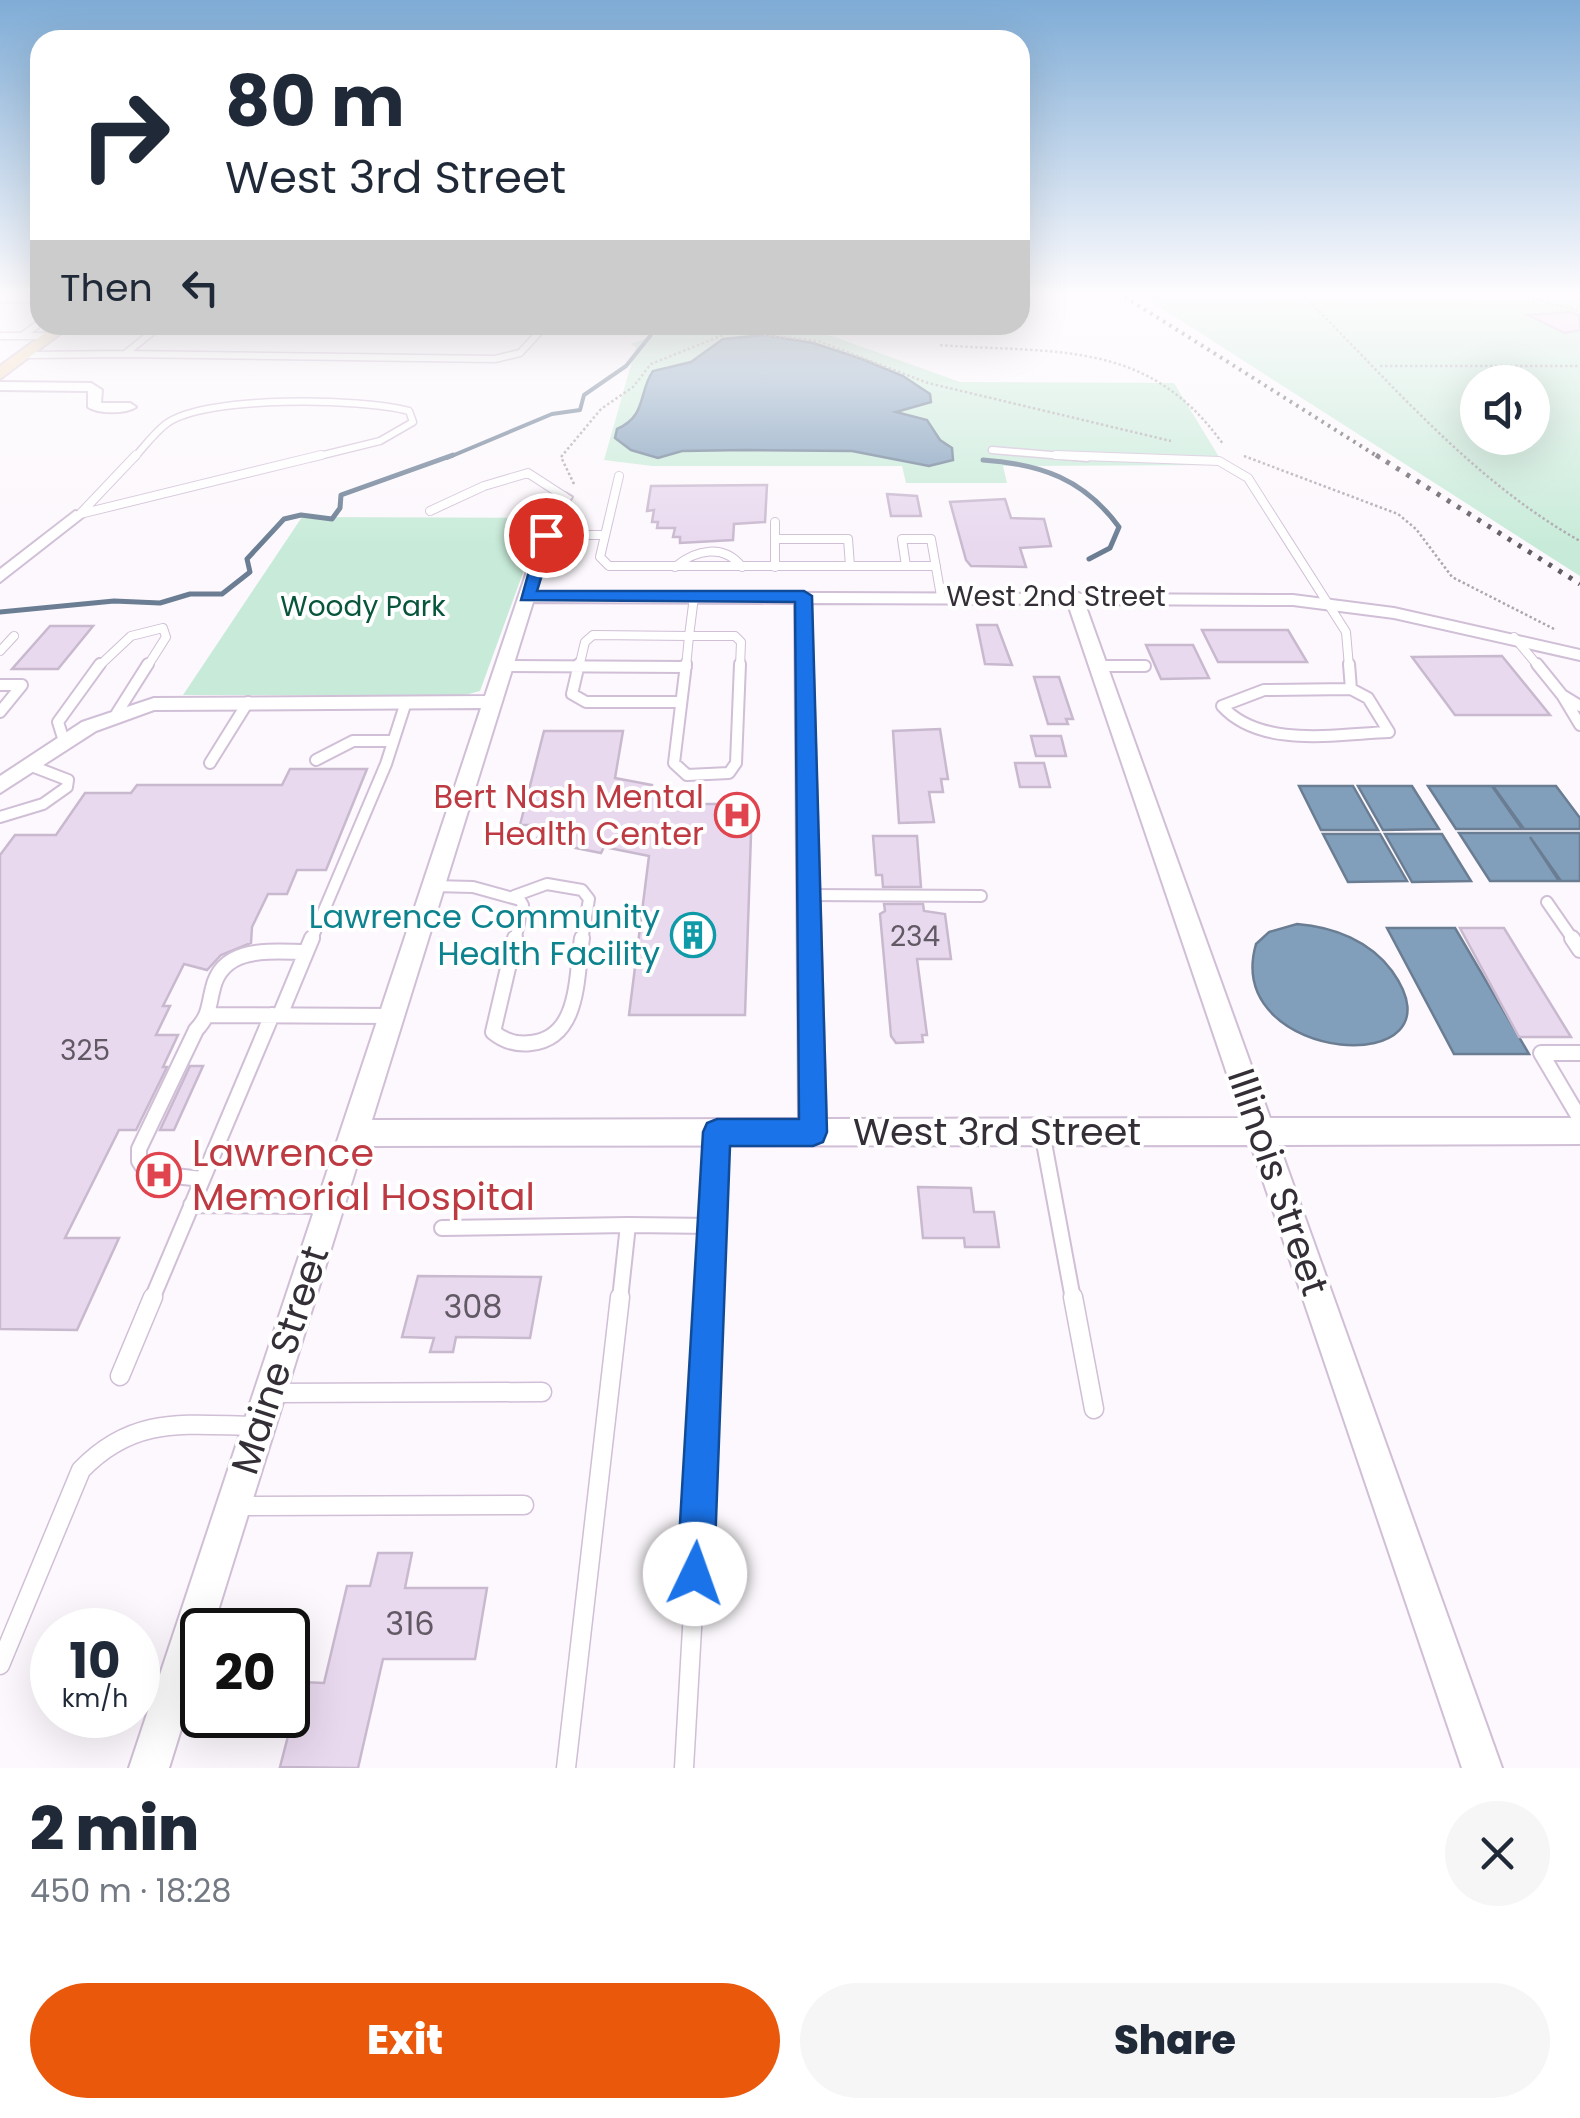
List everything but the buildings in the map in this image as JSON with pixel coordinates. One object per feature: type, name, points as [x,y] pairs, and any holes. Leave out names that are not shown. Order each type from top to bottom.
[{"type":"street","points":[[0,386],[91,387],[96,390],[94,406],[130,407]]},
{"type":"street","name":"Maine Street","points":[[149,1768],[526,596],[546,535],[565,497]]},
{"type":"street","points":[[0,577],[80,514]]},
{"type":"street","name":"West 2nd Street","points":[[526,596],[1240,597],[1330,603],[1514,637],[1580,655]]},
{"type":"street","points":[[804,596],[813,1132]]},
{"type":"street","name":"Illinois Street","points":[[1074,596],[1482,1768]]},
{"type":"street","points":[[0,786],[63,738],[116,713],[169,702],[492,702]]},
{"type":"street","name":"West 3rd Street","points":[[353,1133],[1580,1131]]},
{"type":"lane","points":[[373,404],[403,408],[414,416],[408,427],[384,440],[80,514],[166,424],[190,411],[373,404]]},
{"type":"lane","points":[[992,450],[1089,458],[1208,460],[1242,471],[1346,632],[1351,689]]},
{"type":"lane","points":[[430,512],[484,486],[528,472],[565,497]]},
{"type":"lane","points":[[619,476],[600,557],[603,564],[936,566]]},
{"type":"lane","points":[[775,522],[775,566]]},
{"type":"lane","points":[[546,535],[605,535]]},
{"type":"lane","points":[[775,539],[848,539],[850,566]]},
{"type":"lane","points":[[906,566],[902,539],[931,539],[941,596]]},
{"type":"lane","points":[[675,567],[685,557],[708,552],[731,554],[742,566]]},
{"type":"lane","points":[[682,702],[579,700],[572,694],[585,642],[594,635],[689,634],[727,634],[741,642],[736,764],[728,773],[687,776],[676,768],[689,634],[694,596]]},
{"type":"lane","points":[[63,738],[58,722],[116,648],[143,630],[163,628],[166,637],[116,713]]},
{"type":"lane","points":[[0,651],[14,636]]},
{"type":"lane","points":[[1514,637],[1562,695],[1580,725]]},
{"type":"lane","points":[[504,666],[686,666]]},
{"type":"lane","points":[[1098,666],[1145,666]]},
{"type":"lane","points":[[0,685],[22,685],[0,712]]},
{"type":"lane","points":[[1351,689],[1368,698],[1390,732],[1272,733],[1246,728],[1228,718],[1222,706],[1229,698],[1254,692],[1351,689]]},
{"type":"lane","points":[[1562,695],[1580,706]]},
{"type":"lane","points":[[210,764],[248,702]]},
{"type":"lane","points":[[120,1376],[202,1179],[306,952],[386,764],[390,741],[406,702]]},
{"type":"lane","points":[[316,760],[354,741],[390,741]]},
{"type":"lane","points":[[0,817],[43,804],[67,787],[68,780],[30,765]]},
{"type":"lane","points":[[433,886],[473,887],[514,896],[523,905],[493,1032],[507,1042],[547,1042],[562,1034],[568,1023],[589,899],[582,890],[546,884],[514,896]]},
{"type":"lane","points":[[809,895],[981,896]]},
{"type":"lane","points":[[1547,902],[1580,950]]},
{"type":"lane","points":[[202,1179],[147,1173],[140,1162],[139,1149],[196,1030],[210,1015],[214,980],[232,956],[306,952]]},
{"type":"lane","points":[[210,1015],[391,1016]]},
{"type":"lane","points":[[1580,1053],[1541,1053],[1580,1119]]},
{"type":"lane","points":[[684,1768],[717,1132]]},
{"type":"lane","points":[[1042,1132],[1094,1409]]},
{"type":"lane","points":[[191,1205],[330,1206]]},
{"type":"lane","points":[[566,1768],[628,1225]]},
{"type":"lane","points":[[442,1228],[715,1226]]},
{"type":"lane","points":[[269,1394],[542,1392]]},
{"type":"lane","points":[[0,1664],[82,1470],[96,1452],[114,1437],[142,1426],[259,1426]]},
{"type":"lane","points":[[233,1506],[524,1505]]},
{"type":"path","points":[[1159,380],[1172,387],[1207,422],[1242,471]]},
{"type":"path","points":[[1390,380],[1474,465],[1532,514],[1580,541]]},
{"type":"green space","points":[[627,380],[953,380],[1174,383],[1224,465],[1003,466],[1007,483],[906,483],[902,466],[652,466],[604,460]]},
{"type":"green space","points":[[1273,380],[1460,380],[1460,455],[1550,455],[1550,380],[1580,380],[1580,576]]},
{"type":"green space","name":"Woody Park","points":[[302,517],[543,518],[480,691],[465,695],[183,695]]},
{"type":"water","points":[[648,380],[908,380],[930,394],[931,402],[896,412],[927,420],[940,440],[952,448],[953,460],[929,466],[852,451],[745,450],[682,451],[658,458],[631,450],[615,438],[617,429],[638,411]]},
{"type":"water","points":[[1299,786],[1353,786],[1378,830],[1321,830]]},
{"type":"water","points":[[1358,786],[1412,786],[1439,829],[1383,830]]},
{"type":"water","points":[[1428,786],[1492,786],[1522,829],[1456,829]]},
{"type":"water","points":[[1493,786],[1556,786],[1580,818],[1580,829],[1524,829]]},
{"type":"water","points":[[1459,833],[1580,833],[1580,881],[1561,881],[1530,837],[1559,881],[1490,881]]},
{"type":"water","points":[[1323,834],[1380,834],[1407,881],[1348,882]]},
{"type":"water","points":[[1385,834],[1442,834],[1471,881],[1412,882]]},
{"type":"water","points":[[1297,924],[1350,937],[1383,960],[1407,1006],[1399,1030],[1374,1043],[1340,1044],[1304,1035],[1274,1015],[1255,985],[1256,944],[1269,932]]},
{"type":"water","points":[[1387,928],[1455,928],[1529,1054],[1454,1054]]},
{"type":"waterway","points":[[447,458],[552,414],[580,410],[584,395],[606,380]]},
{"type":"waterway","points":[[0,612],[114,601],[160,603],[190,594],[222,594],[250,572],[247,559],[284,519],[301,515],[332,519],[340,508],[341,495],[453,455]]},
{"type":"waterway","points":[[983,460],[1042,470],[1091,497],[1119,527],[1110,548],[1089,559]]},
{"type":"railway","points":[[1256,380],[1380,458]]},
{"type":"railway","points":[[1376,455],[1580,584]]},
{"type":"place","name":"Bert Nash Mental Health Center","points":[[737,815]]},
{"type":"place","name":"Lawrence Community Health Facility","points":[[693,935]]},
{"type":"place","name":"Lawrence Memorial Hospital","points":[[159,1175]]},
{"type":"route","points":[[546,535],[526,596],[804,596],[813,1132],[717,1132],[695,1574]]}]
